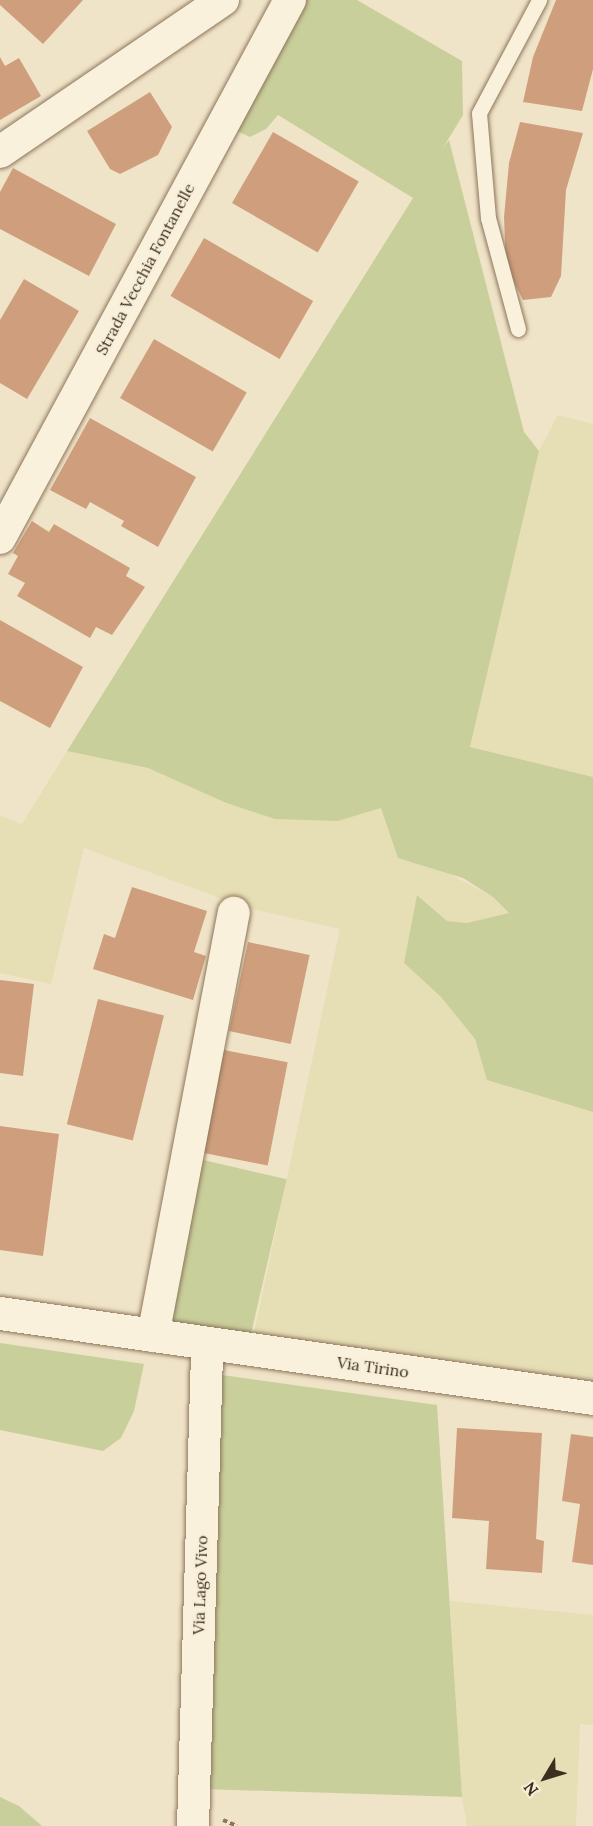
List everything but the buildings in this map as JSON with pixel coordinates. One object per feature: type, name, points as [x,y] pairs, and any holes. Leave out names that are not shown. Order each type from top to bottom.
[{"type":"street","points":[[0,152],[223,0]]},
{"type":"street","name":"Strada Vecchia Fontanelle","points":[[0,538],[290,0]]},
{"type":"street","points":[[153,1336],[234,913]]},
{"type":"street","name":"Via Tirino","points":[[0,1313],[593,1398]]},
{"type":"street","name":"Via Lago Vivo","points":[[193,1826],[207,1344]]},
{"type":"lane","points":[[518,329],[488,218],[479,113],[539,0]]},
{"type":"shaded area","points":[[558,415],[593,424],[593,777],[470,748],[539,451]]},
{"type":"shaded area","points":[[67,751],[148,768],[224,802],[338,821],[381,808],[444,871],[493,897],[509,913],[467,923],[447,921],[418,895],[404,963],[441,997],[475,1039],[487,1080],[593,1112],[593,1385],[254,1333],[340,929],[244,907],[84,848],[51,984],[0,973],[0,816],[22,824]]},
{"type":"shaded area","points":[[450,1601],[593,1615],[593,1725],[580,1724],[576,1826],[467,1826],[462,1797]]},
{"type":"green space","points":[[296,0],[357,0],[462,61],[463,115],[443,148],[449,140],[524,432],[539,451],[470,747],[593,777],[593,1112],[487,1080],[475,1039],[441,997],[404,963],[417,895],[447,921],[467,923],[509,913],[493,897],[463,878],[398,858],[381,808],[338,821],[275,819],[224,802],[148,768],[67,751],[413,198],[278,115],[266,129],[250,137],[228,127]]},
{"type":"green space","points":[[199,1159],[287,1179],[250,1339],[162,1319]]},
{"type":"green space","points":[[0,1343],[144,1364],[134,1411],[121,1438],[103,1451],[0,1430]]},
{"type":"green space","points":[[222,1375],[437,1405],[462,1797],[201,1789]]},
{"type":"green space","points":[[0,1797],[19,1806],[42,1826],[0,1826]]}]
